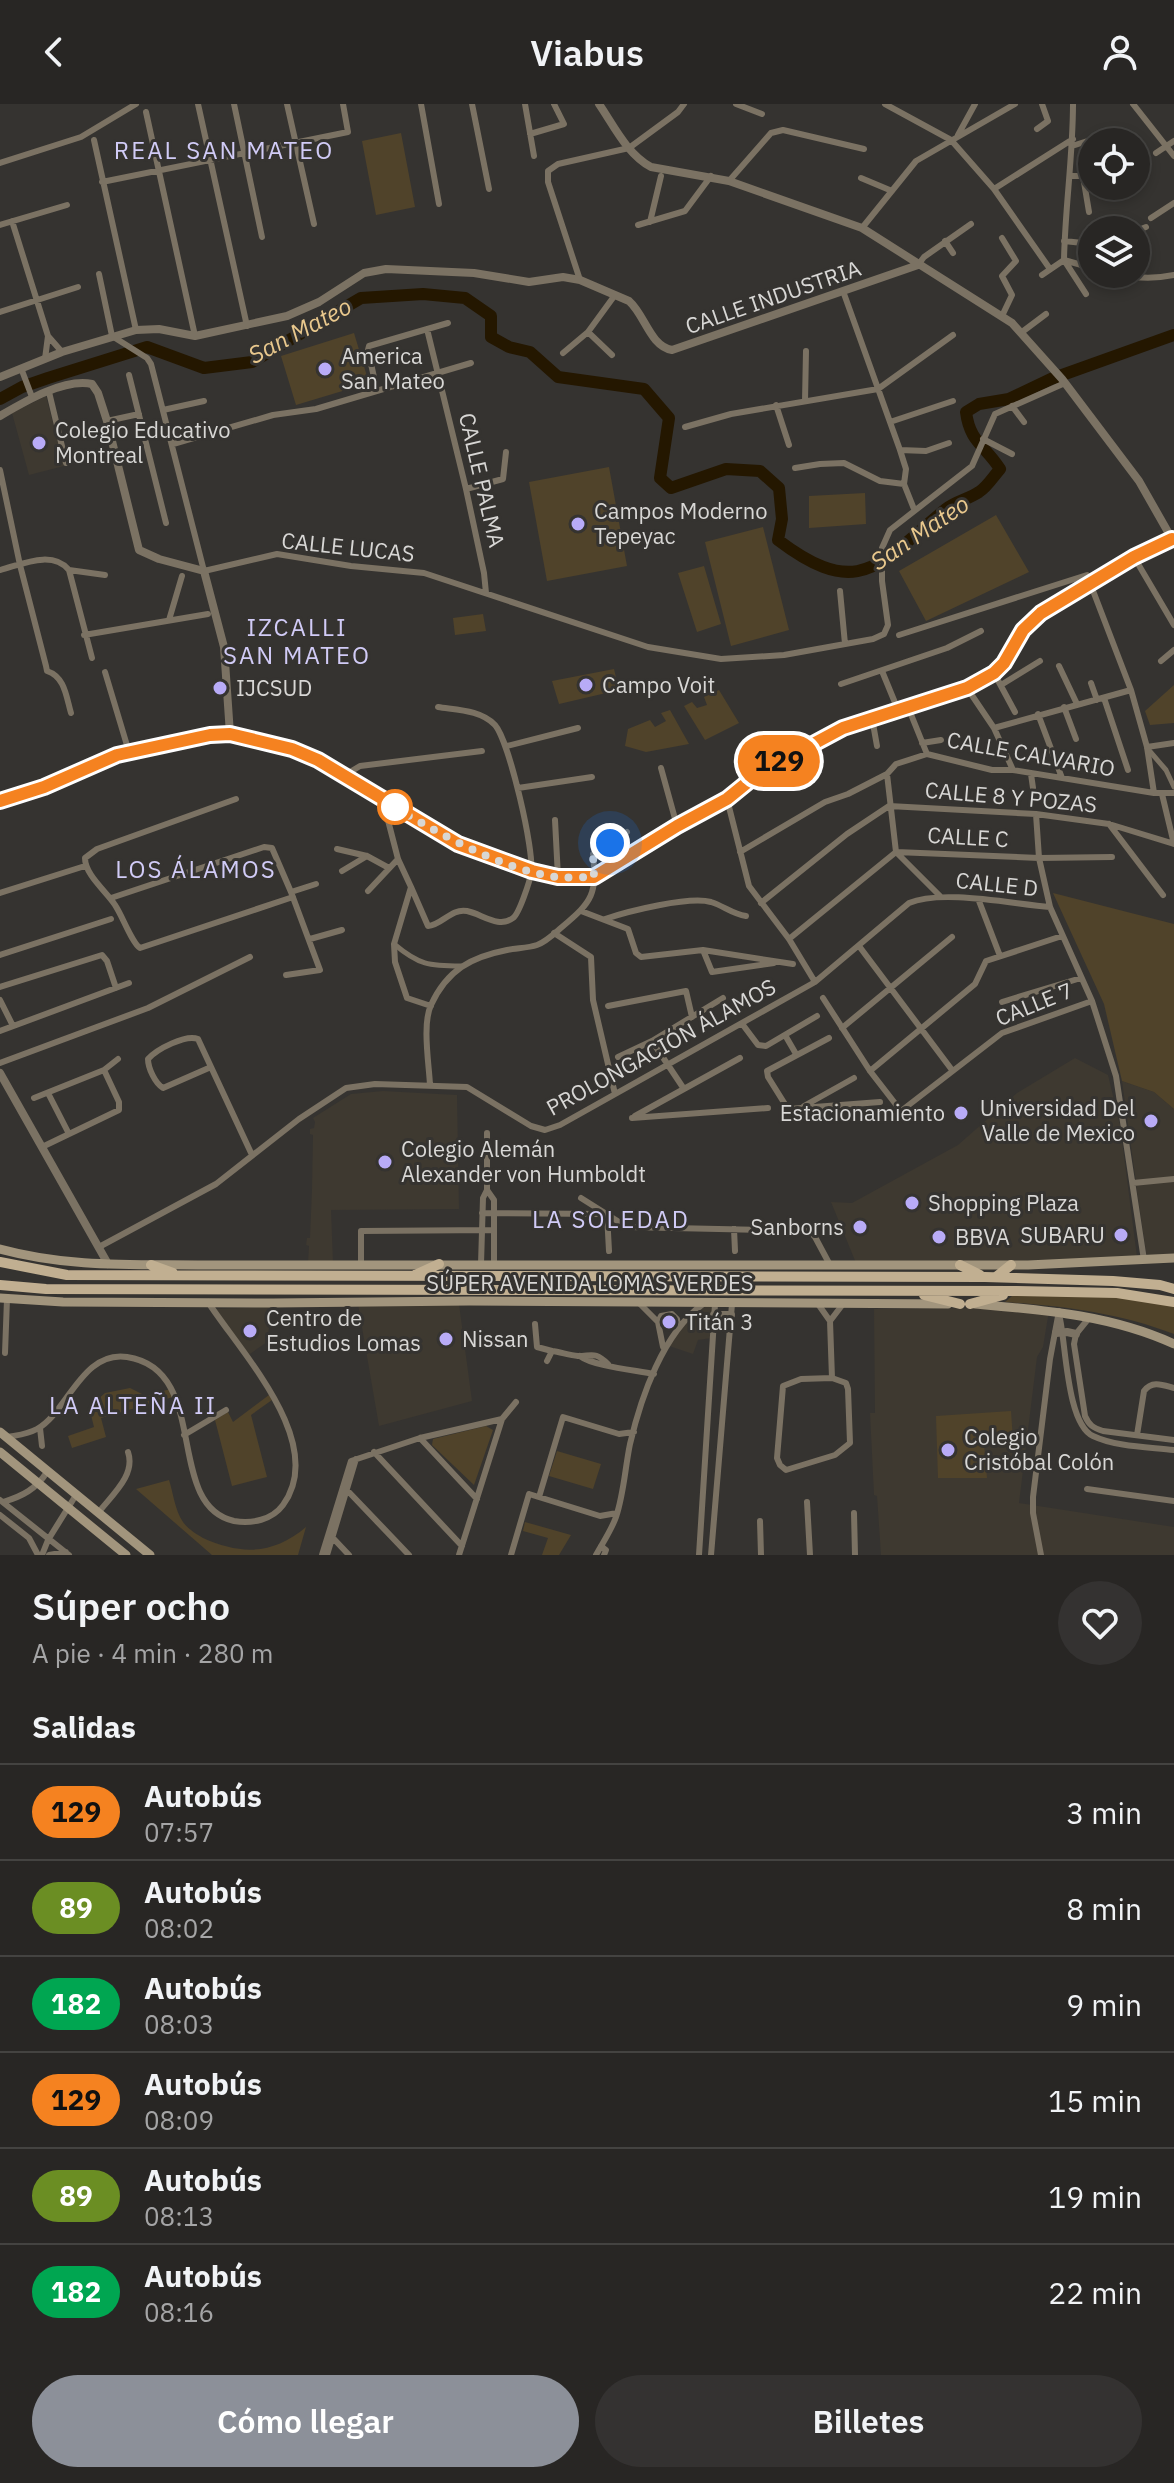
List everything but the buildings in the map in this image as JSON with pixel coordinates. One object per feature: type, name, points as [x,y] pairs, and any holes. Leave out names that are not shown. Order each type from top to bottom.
[{"type":"main road","points":[[0,801],[44,787],[129,752],[210,735],[230,734],[292,749],[318,760],[458,844],[532,871],[558,877],[594,877],[727,799],[766,768],[843,728],[967,688],[995,675],[1030,622],[1134,557],[1173,538]]},
{"type":"main road","name":"SÚPER AVENIDA LOMAS VERDES","points":[[0,1249],[52,1262],[151,1265],[1011,1265],[1174,1258]]},
{"type":"main road","name":"SÚPER AVENIDA LOMAS VERDES","points":[[0,1262],[67,1275],[991,1277],[1113,1281],[1174,1289]]},
{"type":"main road","points":[[412,1276],[439,1264]]},
{"type":"main road","points":[[151,1265],[182,1276]]},
{"type":"main road","points":[[960,1265],[991,1277],[1011,1265]]},
{"type":"main road","points":[[19,1288],[26,1280],[20,1267]]},
{"type":"main road","name":"SÚPER AVENIDA LOMAS VERDES","points":[[0,1285],[103,1289],[1017,1291],[1117,1293],[1174,1302]]},
{"type":"main road","points":[[103,1289],[119,1301]]},
{"type":"main road","points":[[906,1290],[965,1304],[1017,1291]]},
{"type":"main road","points":[[452,1291],[469,1301]]},
{"type":"main road","name":"SÚPER AVENIDA LOMAS VERDES","points":[[4,1299],[638,1302],[703,1304],[715,1309],[732,1304],[965,1304],[1090,1316],[1174,1344]]},
{"type":"main road","points":[[3,1435],[150,1555]]},
{"type":"main road","points":[[0,1452],[126,1555]]},
{"type":"street","points":[[0,163],[81,137],[136,104]]},
{"type":"street","points":[[198,104],[247,326]]},
{"type":"street","points":[[234,104],[262,237]]},
{"type":"street","points":[[287,104],[314,224]]},
{"type":"street","points":[[102,182],[348,132],[343,104]]},
{"type":"street","points":[[421,104],[439,204]]},
{"type":"street","points":[[472,104],[489,189]]},
{"type":"street","points":[[525,104],[534,156]]},
{"type":"street","points":[[530,134],[564,124],[554,104]]},
{"type":"street","points":[[599,104],[629,148],[640,161],[651,167],[729,181],[862,228],[1002,316],[1022,332],[1063,381],[1139,481],[1173,538]]},
{"type":"street","points":[[580,280],[548,182],[548,171],[558,164],[629,148],[678,112],[684,104]]},
{"type":"street","points":[[736,104],[762,114]]},
{"type":"street","points":[[885,104],[951,140],[994,189],[1050,269]]},
{"type":"street","points":[[958,135],[975,104]]},
{"type":"street","points":[[862,228],[916,161],[1015,104]]},
{"type":"street","points":[[1037,129],[1048,121],[1042,104]]},
{"type":"street","points":[[1073,104],[1064,260],[1086,294]]},
{"type":"street","points":[[1133,104],[1174,156]]},
{"type":"street","points":[[146,112],[195,336]]},
{"type":"street","points":[[729,181],[771,133],[783,130],[864,149]]},
{"type":"street","points":[[94,140],[136,330]]},
{"type":"street","points":[[1156,153],[1174,141]]},
{"type":"street","points":[[994,189],[1078,142]]},
{"type":"street","points":[[650,222],[661,176]]},
{"type":"street","points":[[638,225],[685,211],[711,176]]},
{"type":"street","points":[[1070,176],[1078,176]]},
{"type":"street","points":[[861,178],[892,191]]},
{"type":"street","points":[[1089,200],[1089,212]]},
{"type":"street","points":[[1151,218],[1174,203]]},
{"type":"street","points":[[0,225],[67,205]]},
{"type":"street","points":[[12,221],[48,336],[62,352]]},
{"type":"street","points":[[918,265],[945,241],[971,224]]},
{"type":"street","points":[[1002,238],[1016,261],[1002,276],[1012,295],[1002,316]]},
{"type":"street","points":[[945,241],[953,253]]},
{"type":"street","points":[[1064,241],[1078,242]]},
{"type":"street","points":[[1042,275],[1064,260],[1078,264]]},
{"type":"street","name":"CALLE INDUSTRIA","points":[[615,295],[636,307],[658,343],[672,350],[918,265]]},
{"type":"street","points":[[0,377],[22,371],[62,352],[136,330],[159,329],[195,336],[247,326],[303,310],[364,273],[386,269],[474,273],[529,282],[563,277],[580,280],[615,295],[588,332],[563,353]]},
{"type":"street","points":[[99,274],[112,336],[147,358],[153,372],[224,647],[230,734]]},
{"type":"street","points":[[1150,279],[1174,275]]},
{"type":"street","points":[[0,312],[78,287]]},
{"type":"street","points":[[843,291],[900,450],[906,469],[904,484],[914,509],[972,466],[995,414],[1063,381]]},
{"type":"street","points":[[1022,332],[1046,314]]},
{"type":"street","points":[[377,391],[369,346],[448,323]]},
{"type":"street","name":"CALLE PALMA","points":[[427,329],[466,489],[486,593]]},
{"type":"street","points":[[588,332],[612,355]]},
{"type":"street","points":[[685,427],[776,405],[878,389],[953,335]]},
{"type":"street","points":[[45,359],[48,336]]},
{"type":"street","points":[[805,401],[806,351]]},
{"type":"street","points":[[173,444],[273,415],[316,409],[471,363]]},
{"type":"street","points":[[22,371],[31,394]]},
{"type":"street","points":[[129,375],[166,523]]},
{"type":"street","points":[[0,416],[31,394],[81,382],[92,384],[107,421],[139,550],[159,559],[204,571]]},
{"type":"street","points":[[49,392],[66,463]]},
{"type":"street","points":[[163,410],[204,401]]},
{"type":"street","points":[[890,422],[953,401]]},
{"type":"street","points":[[776,405],[789,445]]},
{"type":"street","points":[[1012,406],[1024,422]]},
{"type":"street","points":[[107,421],[139,414]]},
{"type":"street","points":[[983,440],[1012,454]]},
{"type":"street","points":[[900,450],[926,451],[949,443]]},
{"type":"street","points":[[466,489],[503,479],[506,452]]},
{"type":"street","points":[[795,468],[844,463],[865,476],[904,484]]},
{"type":"street","points":[[0,470],[47,671],[61,678],[71,713]]},
{"type":"street","name":"CALLE LUCAS","points":[[204,571],[277,554],[351,566],[424,573],[648,647],[721,659],[784,655],[884,634],[888,625],[882,581],[882,548],[890,530],[914,509]]},
{"type":"street","points":[[1134,557],[1174,625]]},
{"type":"street","points":[[0,570],[57,559],[69,570],[92,658]]},
{"type":"street","points":[[69,570],[105,575]]},
{"type":"street","points":[[899,635],[1085,574],[1092,584],[1131,690],[1147,747],[1154,793]]},
{"type":"street","points":[[169,620],[182,576]]},
{"type":"street","points":[[840,591],[845,644]]},
{"type":"street","points":[[84,635],[208,614]]},
{"type":"street","points":[[841,684],[947,648],[981,631]]},
{"type":"street","points":[[1161,661],[1174,650]]},
{"type":"street","points":[[1001,685],[1040,661]]},
{"type":"street","points":[[1059,666],[1077,704]]},
{"type":"street","points":[[882,671],[927,754]]},
{"type":"street","points":[[105,672],[129,752]]},
{"type":"street","points":[[995,675],[1015,712]]},
{"type":"street","points":[[1091,683],[1128,770]]},
{"type":"street","points":[[967,688],[994,728],[1013,770]]},
{"type":"street","points":[[994,728],[1131,690]]},
{"type":"street","points":[[383,801],[398,859],[428,926],[465,910],[498,922],[514,917],[532,871],[518,788],[507,746],[496,726],[483,715],[438,707]]},
{"type":"street","points":[[1064,707],[1076,739]]},
{"type":"street","points":[[1038,714],[1062,778]]},
{"type":"street","points":[[872,718],[877,746]]},
{"type":"street","points":[[507,746],[578,728]]},
{"type":"street","points":[[922,743],[941,740]]},
{"type":"street","points":[[1147,747],[1174,743]]},
{"type":"street","points":[[1147,747],[1166,770],[1174,787]]},
{"type":"street","points":[[346,778],[360,766],[482,751]]},
{"type":"street","name":"CALLE CALVARIO","points":[[740,852],[825,802],[887,774],[896,764],[927,754],[992,770],[1013,770],[1154,793],[1174,793]]},
{"type":"street","points":[[661,768],[677,826]]},
{"type":"street","points":[[887,774],[896,852],[941,897]]},
{"type":"street","points":[[1031,774],[1033,788]]},
{"type":"street","points":[[518,788],[592,777]]},
{"type":"street","points":[[1162,794],[1174,844]]},
{"type":"street","points":[[236,799],[97,849],[85,858],[85,866],[126,921],[136,946],[146,947],[316,884]]},
{"type":"street","points":[[727,799],[749,886],[789,939],[815,982]]},
{"type":"street","points":[[761,903],[847,834],[889,806]]},
{"type":"street","name":"CALLE 8 Y POZAS","points":[[889,806],[1036,814],[1109,824],[1174,844]]},
{"type":"street","points":[[1036,814],[1039,858],[1050,907],[1092,1001],[1116,1076],[1144,1260]]},
{"type":"street","points":[[555,820],[558,877]]},
{"type":"street","points":[[1109,824],[1163,895]]},
{"type":"street","points":[[430,1085],[427,1020],[431,1006],[461,966],[475,957],[536,945],[554,933],[581,911],[592,896],[593,854],[627,832]]},
{"type":"street","points":[[111,898],[264,847],[272,848],[320,970],[286,975]]},
{"type":"street","points":[[337,849],[367,856],[389,868]]},
{"type":"street","points":[[789,939],[896,852]]},
{"type":"street","name":"CALLE C","points":[[896,852],[1039,858],[1112,857]]},
{"type":"street","points":[[342,871],[367,856]]},
{"type":"street","points":[[368,891],[398,859]]},
{"type":"street","points":[[0,893],[85,866]]},
{"type":"street","points":[[411,887],[394,944],[395,962],[407,998],[431,1006]]},
{"type":"street","name":"CALLE D","points":[[941,897],[1050,907]]},
{"type":"street","name":"PROLONGACIÓN ÁLAMOS","points":[[99,1247],[216,1184],[346,1088],[375,1084],[467,1087],[531,1126],[545,1130],[560,1125],[815,982],[909,903],[941,897]]},
{"type":"street","points":[[605,919],[626,912],[691,901],[709,901],[733,914],[746,916]]},
{"type":"street","points":[[979,901],[1000,956]]},
{"type":"street","points":[[581,911],[628,929],[636,953],[641,957],[703,950],[793,964]]},
{"type":"street","points":[[0,955],[111,919]]},
{"type":"street","points":[[310,939],[342,930]]},
{"type":"street","points":[[554,933],[591,957],[593,1000],[615,1094]]},
{"type":"street","points":[[823,998],[870,1071],[975,984],[986,961],[1062,936]]},
{"type":"street","points":[[842,1028],[952,937]]},
{"type":"street","points":[[394,944],[416,961],[431,966],[461,966]]},
{"type":"street","points":[[859,946],[952,1070]]},
{"type":"street","points":[[703,950],[712,972],[781,962]]},
{"type":"street","points":[[0,987],[102,955],[116,988]]},
{"type":"street","points":[[0,1063],[148,1008],[250,957]]},
{"type":"street","points":[[1002,1002],[1081,978]]},
{"type":"street","points":[[0,1031],[129,983]]},
{"type":"street","points":[[608,1006],[686,991],[692,1017]]},
{"type":"street","points":[[618,1057],[652,1041],[723,998]]},
{"type":"street","points":[[0,1000],[13,1026]]},
{"type":"street","name":"CALLE 7","points":[[870,1071],[900,1114],[1002,1033],[1092,1001]]},
{"type":"street","points":[[743,1025],[758,1045],[766,1046],[817,1016]]},
{"type":"street","points":[[785,1035],[796,1054]]},
{"type":"street","points":[[211,1067],[163,1088],[148,1065],[148,1059],[153,1053],[193,1036],[198,1039],[252,1155]]},
{"type":"street","points":[[829,1038],[767,1071],[788,1109],[880,1102]]},
{"type":"street","points":[[652,1041],[684,1089]]},
{"type":"street","points":[[740,1058],[632,1118],[768,1108]]},
{"type":"street","points":[[34,1098],[104,1070],[118,1059]]},
{"type":"street","points":[[42,1147],[116,1112],[119,1102],[104,1070]]},
{"type":"street","points":[[0,1073],[108,1264]]},
{"type":"street","points":[[801,1108],[854,1078]]},
{"type":"street","points":[[48,1093],[69,1134]]},
{"type":"street","points":[[481,1264],[483,1198],[487,1190],[487,1133]]},
{"type":"street","points":[[1133,1183],[1174,1179]]},
{"type":"street","points":[[487,1190],[494,1200],[494,1264]]},
{"type":"street","points":[[581,1198],[627,1227],[809,1231],[831,1266]]},
{"type":"street","points":[[482,1213],[607,1214]]},
{"type":"street","points":[[607,1214],[609,1251]]},
{"type":"street","points":[[734,1229],[735,1251]]},
{"type":"street","points":[[361,1265],[361,1231],[493,1230]]},
{"type":"street","points":[[4,1299],[5,1353]]},
{"type":"street","points":[[3,1435],[40,1428],[94,1364],[109,1357],[125,1356],[150,1363],[161,1372],[174,1393],[199,1487],[216,1513],[245,1523],[264,1519],[279,1510],[287,1499],[296,1467],[295,1447],[289,1427],[278,1405],[208,1302]]},
{"type":"street","points":[[638,1302],[658,1322],[663,1347]]},
{"type":"street","points":[[596,1555],[617,1513],[630,1446],[663,1347],[678,1326],[703,1304]]},
{"type":"street","points":[[711,1555],[732,1304]]},
{"type":"street","points":[[818,1304],[830,1321],[832,1378]]},
{"type":"street","points":[[830,1321],[843,1304]]},
{"type":"street","points":[[699,1555],[715,1309],[731,1315]]},
{"type":"street","points":[[1059,1311],[1059,1332],[1074,1407],[1082,1427],[1095,1438],[1174,1450]]},
{"type":"street","points":[[658,1322],[661,1316],[672,1314],[678,1326]]},
{"type":"street","points":[[1090,1316],[1076,1334],[1074,1344],[1088,1422],[1094,1429],[1174,1440]]},
{"type":"street","points":[[535,1324],[537,1347],[580,1356],[598,1366],[608,1364],[654,1374]]},
{"type":"street","points":[[1059,1332],[1076,1334]]},
{"type":"street","points":[[1041,1555],[1033,1497],[1050,1359],[1059,1332]]},
{"type":"street","points":[[547,1361],[552,1351]]},
{"type":"street","points":[[832,1378],[846,1383],[848,1389],[850,1443],[835,1455],[786,1470],[777,1458],[783,1386],[801,1379],[832,1378]]},
{"type":"street","points":[[1137,1435],[1147,1387],[1155,1384],[1174,1388]]},
{"type":"street","points":[[459,1555],[502,1419],[516,1402]]},
{"type":"street","points":[[184,1435],[226,1410]]},
{"type":"street","points":[[539,1497],[563,1417],[619,1434],[634,1432]]},
{"type":"street","points":[[325,1555],[344,1488],[357,1457],[420,1438],[502,1419]]},
{"type":"street","points":[[40,1428],[42,1446]]},
{"type":"street","points":[[619,1434],[630,1446]]},
{"type":"street","points":[[420,1438],[477,1499]]},
{"type":"street","points":[[98,1513],[128,1473],[128,1452]]},
{"type":"street","points":[[374,1452],[462,1546]]},
{"type":"street","points":[[1,1502],[20,1497],[39,1484],[47,1472]]},
{"type":"street","points":[[344,1488],[409,1555]]},
{"type":"street","points":[[1087,1489],[1174,1501]]},
{"type":"street","points":[[511,1555],[529,1494],[600,1516],[617,1513]]},
{"type":"street","points":[[0,1515],[29,1538],[40,1555],[76,1495]]},
{"type":"street","points":[[1,1502],[68,1554]]},
{"type":"street","points":[[807,1502],[810,1555]]},
{"type":"street","points":[[854,1513],[855,1555]]},
{"type":"street","points":[[600,1516],[611,1530]]},
{"type":"street","points":[[760,1521],[761,1555]]},
{"type":"street","points":[[331,1535],[349,1555]]},
{"type":"street","points":[[601,1546],[606,1550],[604,1555]]},
{"type":"street","points":[[49,1555],[68,1554]]},
{"type":"shaded area","points":[[401,133],[415,207],[376,215],[362,141]]},
{"type":"shaded area","name":"America San Mateo","points":[[354,333],[369,383],[296,405],[281,356]]},
{"type":"shaded area","name":"Colegio Educativo Montreal","points":[[46,396],[64,466],[29,475],[12,413]]},
{"type":"shaded area","name":"Campos Moderno Tepeyac","points":[[609,467],[627,566],[547,581],[529,482]]},
{"type":"shaded area","points":[[865,493],[866,524],[809,528],[809,496]]},
{"type":"shaded area","points":[[996,515],[1029,572],[926,621],[899,571]]},
{"type":"shaded area","points":[[763,527],[789,630],[731,646],[705,542]]},
{"type":"shaded area","points":[[704,566],[721,624],[697,632],[678,573]]},
{"type":"shaded area","points":[[483,614],[486,631],[455,635],[453,618]]},
{"type":"shaded area","name":"Campo Voit","points":[[614,669],[619,690],[559,704],[552,681]]},
{"type":"shaded area","points":[[1174,685],[1174,723],[1150,725],[1145,711]]},
{"type":"shaded area","points":[[719,690],[739,723],[705,740],[684,706],[692,702],[697,708],[707,705],[704,697]]},
{"type":"shaded area","points":[[670,710],[689,744],[646,752],[625,746],[628,729],[650,720],[655,727],[666,721],[661,713]]},
{"type":"shaded area","points":[[1053,893],[1174,924],[1174,1109],[1154,1092],[1122,1081],[1104,1004]]},
{"type":"shaded area","points":[[1075,1058],[1108,1075],[1120,1125],[1137,1257],[1020,1263],[856,1263],[831,1202],[852,1203],[958,1145],[1017,1093]]},
{"type":"shaded area","name":"Universidad Del Valle de Mexico","points":[[1122,1081],[1154,1092],[1174,1109],[1174,1177],[1136,1182]]},
{"type":"shaded area","name":"Colegio Alemán Alexander von Humboldt","points":[[383,1091],[457,1095],[459,1209],[331,1210],[333,1263],[308,1263],[309,1246],[306,1245],[307,1238],[310,1238],[313,1135],[310,1129],[314,1128],[313,1118],[351,1094]]},
{"type":"shaded area","points":[[1174,1180],[1174,1256],[1147,1258],[1136,1185]]},
{"type":"shaded area","points":[[1012,1296],[1117,1296],[1174,1304],[1174,1334],[1091,1312],[1005,1302]]},
{"type":"shaded area","points":[[358,1304],[459,1304],[472,1401],[379,1426]]},
{"type":"shaded area","points":[[703,1304],[715,1304],[712,1338],[698,1340],[693,1354],[666,1345]]},
{"type":"shaded area","name":"Centro de Estudios Lomas","points":[[272,1307],[267,1342],[247,1356],[216,1309]]},
{"type":"shaded area","name":"Colegio Cristóbal Colón","points":[[979,1308],[1048,1315],[1043,1347],[1037,1357],[1019,1503],[1174,1527],[1174,1555],[881,1555],[870,1413],[875,1413],[874,1309]]},
{"type":"shaded area","points":[[130,1388],[146,1396],[170,1389],[173,1397],[101,1418],[106,1437],[72,1448],[68,1436],[94,1427],[89,1407],[105,1393]]},
{"type":"shaded area","points":[[269,1395],[272,1400],[251,1415],[267,1477],[232,1486],[215,1420],[228,1412],[233,1422]]},
{"type":"shaded area","points":[[1011,1411],[1013,1440],[984,1444],[987,1478],[938,1478],[936,1416]]},
{"type":"shaded area","points":[[486,1426],[493,1430],[474,1485],[432,1445],[433,1439]]},
{"type":"shaded area","points":[[557,1451],[601,1464],[593,1489],[549,1476]]},
{"type":"shaded area","points":[[169,1480],[180,1518],[203,1538],[230,1547],[256,1549],[281,1543],[306,1527],[298,1555],[212,1555],[136,1489]]},
{"type":"shaded area","points":[[525,1522],[571,1535],[559,1555],[542,1555],[548,1538],[523,1531]]},
{"type":"waterway","name":"San Mateo","points":[[0,399],[22,387],[147,347],[204,368],[252,362],[361,298],[423,294],[465,298],[491,316],[491,337],[509,347],[530,352],[558,377],[644,389],[669,418],[660,478],[671,488],[726,469],[760,471],[779,488],[782,519],[778,540],[806,559],[830,569],[850,572],[886,559],[946,509],[982,490],[1000,469],[971,431],[966,412],[979,404],[1009,399],[1051,379],[1174,335]]},
{"type":"bus line","name":"129","points":[[0,801],[44,787],[117,755],[210,735],[230,734],[292,749],[318,760],[458,844],[532,871],[558,877],[594,877],[727,799],[759,773],[843,728],[967,688],[994,673],[1004,663],[1023,630],[1041,613],[1134,557],[1172,539]]},
{"type":"place","name":"America San Mateo","points":[[325,369]]},
{"type":"place","name":"Colegio Educativo Montreal","points":[[39,443]]},
{"type":"place","name":"Campos Moderno Tepeyac","points":[[578,524]]},
{"type":"place","name":"Campo Voit","points":[[586,685]]},
{"type":"place","name":"IJCSUD","points":[[220,688]]},
{"type":"place","name":"Estacionamiento","points":[[961,1113]]},
{"type":"place","name":"Universidad Del Valle de Mexico","points":[[1151,1121]]},
{"type":"place","name":"Colegio Alemán Alexander von Humboldt","points":[[385,1162]]},
{"type":"place","name":"Shopping Plaza","points":[[912,1203]]},
{"type":"place","name":"Sanborns","points":[[860,1227]]},
{"type":"place","name":"SUBARU","points":[[1121,1235]]},
{"type":"place","name":"BBVA","points":[[939,1237]]},
{"type":"place","name":"Titán 3","points":[[669,1322]]},
{"type":"place","name":"Centro de Estudios Lomas","points":[[250,1331]]},
{"type":"place","name":"Nissan","points":[[446,1339]]},
{"type":"place","name":"Colegio Cristóbal Colón","points":[[948,1450]]},
{"type":"district","name":"REAL SAN MATEO","points":[[224,151]]},
{"type":"district","name":"IZCALLI SAN MATEO","points":[[297,642]]},
{"type":"district","name":"LOS ÁLAMOS","points":[[196,870]]},
{"type":"district","name":"LA SOLEDAD","points":[[611,1220]]},
{"type":"district","name":"LA ALTEÑA II","points":[[133,1406]]},
{"type":"route","points":[[395,807],[383,801],[458,844],[532,871],[558,877],[594,877],[593,854],[610,843]]}]
